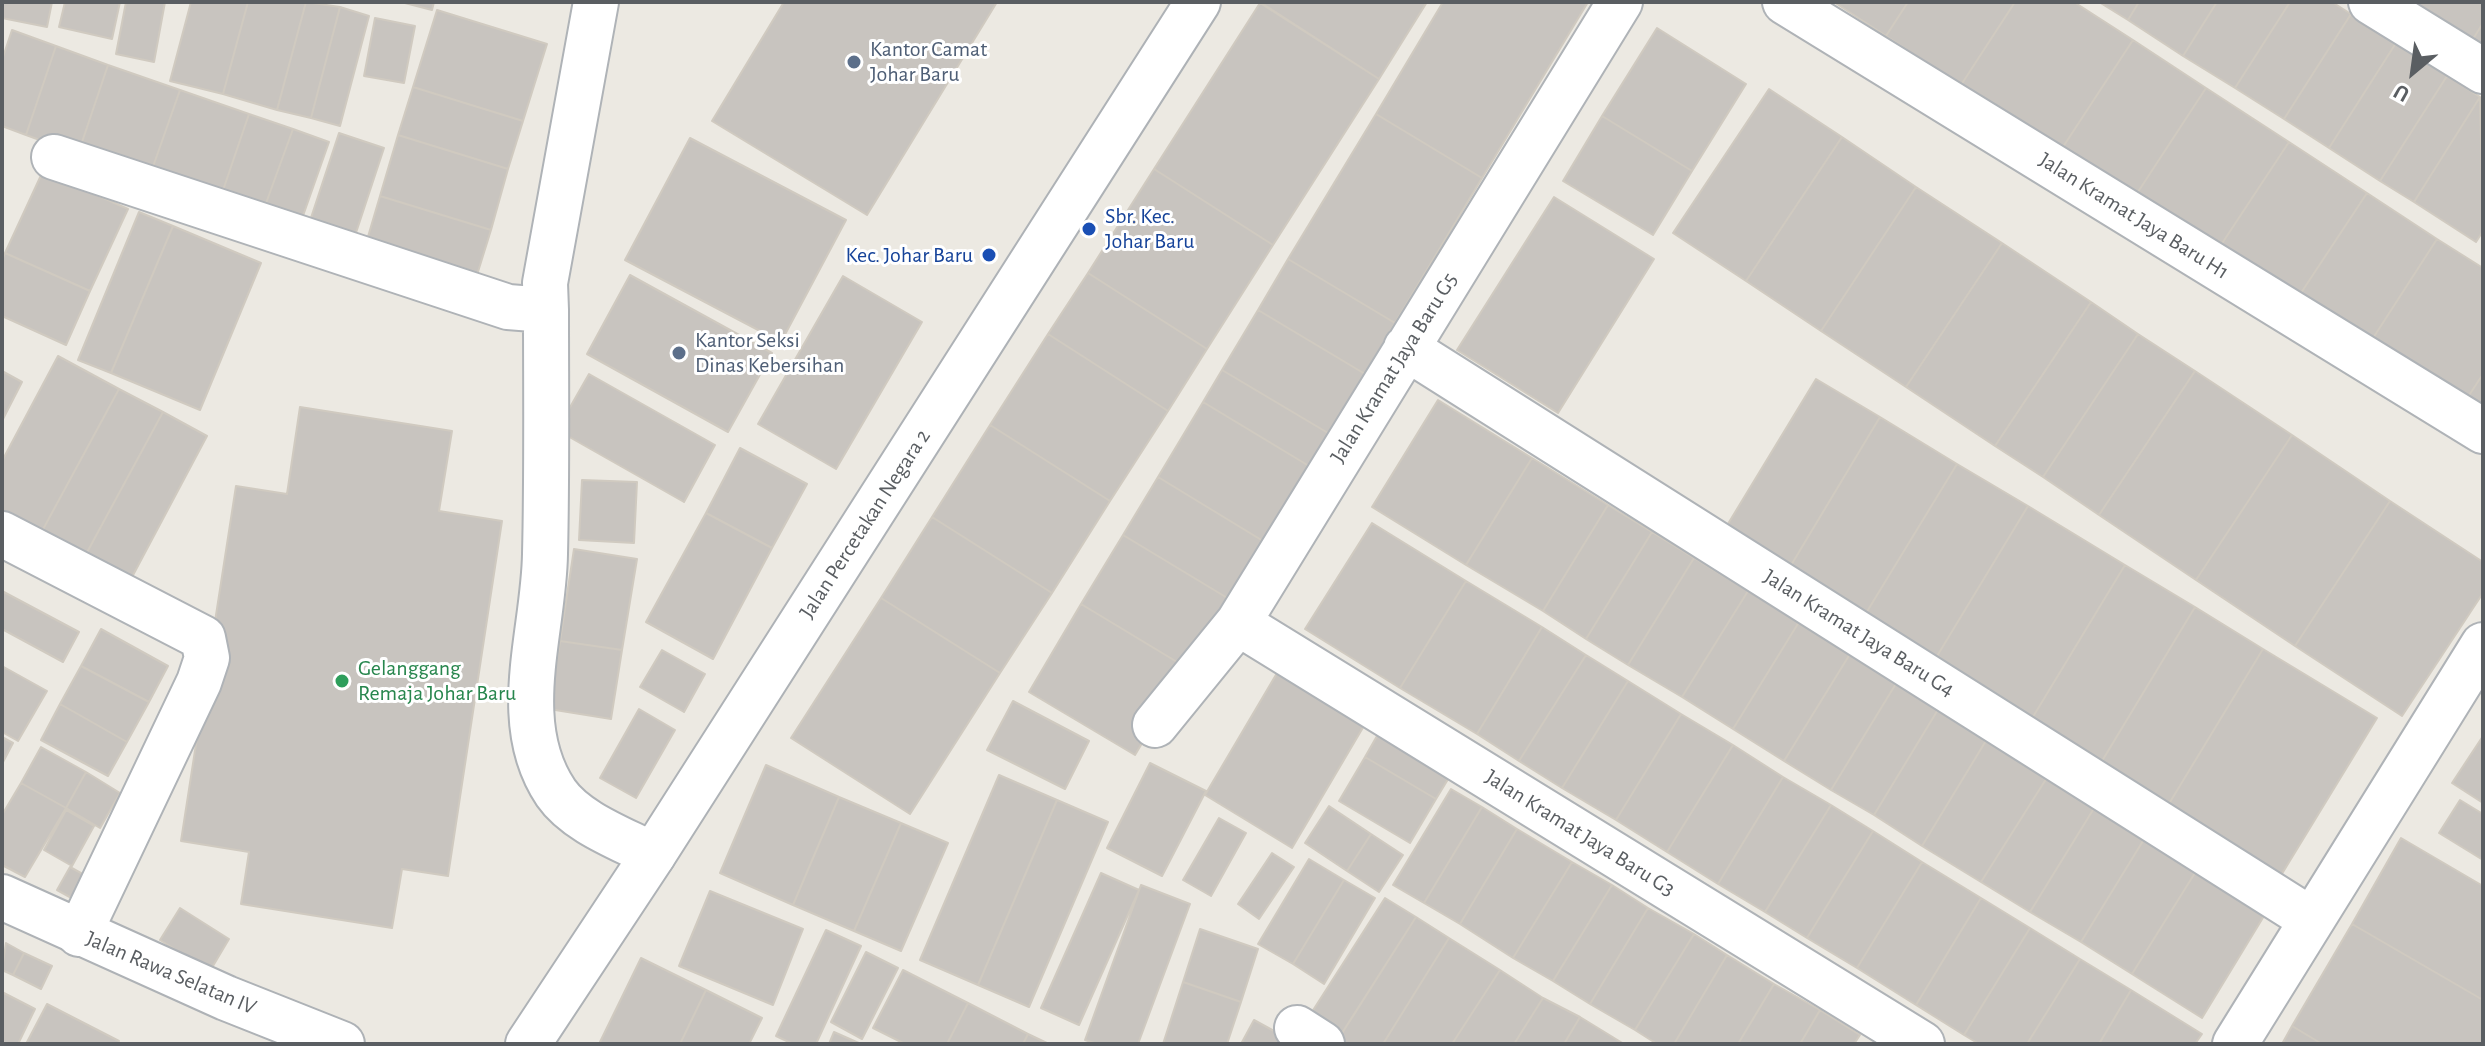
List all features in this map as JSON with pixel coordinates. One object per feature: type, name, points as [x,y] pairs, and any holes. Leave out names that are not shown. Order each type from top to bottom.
[{"type":"street","points":[[596,2],[545,283],[545,559],[530,697],[539,756],[557,795],[584,818],[653,855]]},
{"type":"street","name":"Jalan Percetakan Negara 2","points":[[528,1044],[653,855],[1198,2]]},
{"type":"street","name":"Jalan Kramat Jaya Baru G5","points":[[1155,725],[1238,623],[1620,2]]},
{"type":"street","name":"Jalan Kramat Jaya Baru H1","points":[[1785,2],[2483,431]]},
{"type":"street","points":[[2371,2],[2483,71]]},
{"type":"street","points":[[54,157],[508,307],[546,310]]},
{"type":"street","name":"Jalan Kramat Jaya Baru G4","points":[[1406,348],[2312,920]]},
{"type":"street","points":[[2,534],[203,638],[206,648],[199,682],[79,934]]},
{"type":"street","name":"Jalan Kramat Jaya Baru G3","points":[[1238,623],[1922,1044]]},
{"type":"street","points":[[2235,1044],[2483,645]]},
{"type":"street","name":"Jalan Rawa Selatan IV","points":[[2,897],[79,934],[342,1044]]},
{"type":"building","points":[[2,2],[52,2],[47,27],[2,18]]},
{"type":"building","points":[[65,2],[120,2],[112,39],[59,27]]},
{"type":"building","points":[[126,2],[165,2],[154,62],[116,54]]},
{"type":"building","points":[[191,2],[248,2],[223,94],[170,81]]},
{"type":"building","points":[[248,2],[306,2],[277,110],[223,94]]},
{"type":"building","points":[[306,2],[340,7],[311,118],[277,110]]},
{"type":"building","points":[[401,2],[434,2],[432,10]]},
{"type":"building","name":"Kantor Camat Johar Baru","points":[[784,2],[997,2],[867,215],[712,121]]},
{"type":"building","points":[[1260,2],[1427,2],[1379,79]]},
{"type":"building","points":[[1443,2],[1588,2],[1482,178],[1376,114]]},
{"type":"building","points":[[1834,2],[1908,2],[1886,36]]},
{"type":"building","points":[[1908,2],[2015,2],[1961,85],[1886,36]]},
{"type":"building","points":[[2015,2],[2074,2],[2133,40],[2061,150],[1961,85]]},
{"type":"building","points":[[2099,2],[2139,2],[2128,20]]},
{"type":"building","points":[[2139,2],[2217,2],[2183,56],[2128,20]]},
{"type":"building","points":[[2217,2],[2290,2],[2235,88],[2183,56]]},
{"type":"building","points":[[2290,2],[2332,2],[2351,14],[2284,119],[2235,88]]},
{"type":"building","points":[[2420,2],[2483,2],[2483,23],[2463,55],[2408,22]]},
{"type":"building","points":[[1260,3],[1379,79],[1273,245],[1154,169]]},
{"type":"building","points":[[340,7],[369,16],[340,126],[311,118]]},
{"type":"building","points":[[437,10],[547,44],[523,121],[413,87]]},
{"type":"building","points":[[2351,14],[2396,43],[2329,148],[2284,119]]},
{"type":"building","points":[[375,18],[415,26],[404,83],[364,76]]},
{"type":"building","points":[[2483,23],[2483,68],[2463,55]]},
{"type":"building","points":[[1657,28],[1746,84],[1692,171],[1602,116]]},
{"type":"building","points":[[12,30],[56,46],[26,135],[2,126],[2,60]]},
{"type":"building","points":[[2133,40],[2206,88],[2134,198],[2061,150]]},
{"type":"building","points":[[2396,43],[2447,76],[2380,181],[2329,148]]},
{"type":"building","points":[[56,46],[108,65],[78,154],[26,135]]},
{"type":"building","points":[[108,65],[180,90],[149,178],[78,154]]},
{"type":"building","points":[[2447,76],[2480,97],[2414,202],[2380,181]]},
{"type":"building","points":[[413,87],[523,121],[508,169],[398,135]]},
{"type":"building","points":[[2206,88],[2289,142],[2217,251],[2134,198]]},
{"type":"building","points":[[1769,89],[1842,137],[1746,281],[1673,233]]},
{"type":"building","points":[[180,90],[249,114],[219,202],[149,178]]},
{"type":"building","points":[[2480,97],[2483,231],[2476,242],[2414,202]]},
{"type":"building","points":[[249,114],[293,129],[261,217],[219,202]]},
{"type":"building","points":[[1376,114],[1482,178],[1395,323],[1288,259]]},
{"type":"building","points":[[1602,116],[1692,171],[1653,235],[1563,181]]},
{"type":"building","points":[[293,129],[329,142],[298,230],[261,217]]},
{"type":"building","points":[[339,133],[384,148],[349,254],[304,239]]},
{"type":"building","points":[[398,135],[508,169],[491,230],[380,196]]},
{"type":"building","points":[[1842,137],[1916,187],[1821,331],[1746,281]]},
{"type":"building","points":[[690,138],[846,220],[781,342],[625,260]]},
{"type":"building","points":[[2289,142],[2367,193],[2295,302],[2217,251]]},
{"type":"building","points":[[1154,169],[1273,245],[1207,349],[1088,273]]},
{"type":"building","points":[[43,171],[128,209],[90,291],[5,253]]},
{"type":"building","points":[[1916,187],[2002,243],[1906,387],[1821,331]]},
{"type":"building","points":[[2367,193],[2437,239],[2366,349],[2295,302]]},
{"type":"building","points":[[380,196],[491,230],[472,291],[362,257]]},
{"type":"building","points":[[1554,197],[1654,259],[1558,413],[1457,350]]},
{"type":"building","points":[[139,212],[173,226],[111,373],[78,360]]},
{"type":"building","points":[[173,226],[261,263],[200,410],[111,373]]},
{"type":"building","points":[[2437,239],[2483,268],[2483,374],[2460,409],[2366,349]]},
{"type":"building","points":[[2002,243],[2091,302],[1995,446],[1906,387]]},
{"type":"building","points":[[5,253],[90,291],[66,345],[2,316],[2,261]]},
{"type":"building","points":[[1288,259],[1395,323],[1365,374],[1258,310]]},
{"type":"building","points":[[1088,273],[1207,349],[1168,411],[1048,334]]},
{"type":"building","name":"Kantor Seksi Dinas Kebersihan","points":[[630,275],[772,353],[728,432],[587,354]]},
{"type":"building","points":[[843,276],[922,322],[836,469],[758,424]]},
{"type":"building","points":[[2091,302],[2138,334],[2043,477],[1995,446]]},
{"type":"building","points":[[1258,310],[1365,374],[1328,433],[1222,370]]},
{"type":"building","points":[[1048,334],[1168,411],[1110,501],[990,425]]},
{"type":"building","points":[[2138,334],[2195,371],[2099,515],[2043,477]]},
{"type":"building","points":[[58,356],[119,389],[34,546],[2,529],[2,461]]},
{"type":"building","points":[[1222,370],[1328,433],[1309,466],[1203,402]]},
{"type":"building","points":[[2,371],[22,382],[2,421]]},
{"type":"building","points":[[2195,371],[2292,435],[2196,580],[2099,515]]},
{"type":"building","points":[[589,374],[715,445],[684,502],[557,430]]},
{"type":"building","points":[[2483,374],[2483,425],[2460,409]]},
{"type":"building","points":[[1816,379],[1880,417],[1784,577],[1720,537]]},
{"type":"building","points":[[119,389],[163,412],[78,569],[34,546]]},
{"type":"building","points":[[1438,400],[1532,458],[1466,565],[1372,507]]},
{"type":"building","points":[[1203,402],[1309,466],[1263,541],[1158,477]]},
{"type":"building","name":"Gelanggang Remaja Johar Baru","points":[[300,407],[452,431],[439,511],[502,521],[448,876],[402,869],[392,928],[241,904],[249,852],[181,841],[236,486],[287,494]]},
{"type":"building","points":[[163,412],[207,436],[123,594],[78,569]]},
{"type":"building","points":[[1880,417],[1957,464],[1860,623],[1784,577]]},
{"type":"building","points":[[990,425],[1110,501],[1052,593],[932,517]]},
{"type":"building","points":[[2292,435],[2390,501],[2295,646],[2196,580]]},
{"type":"building","points":[[740,448],[807,484],[772,548],[706,513]]},
{"type":"building","points":[[1532,458],[1608,505],[1543,611],[1466,565]]},
{"type":"building","points":[[1957,464],[2028,506],[1931,666],[1860,623]]},
{"type":"building","points":[[1158,477],[1263,541],[1229,599],[1123,535]]},
{"type":"building","points":[[582,480],[637,482],[634,543],[579,540]]},
{"type":"building","points":[[2390,501],[2483,562],[2483,593],[2402,716],[2295,646]]},
{"type":"building","points":[[1608,505],[1652,532],[1586,639],[1543,611]]},
{"type":"building","points":[[2028,506],[2125,565],[2028,725],[1931,666]]},
{"type":"building","points":[[706,513],[772,548],[713,659],[646,622]]},
{"type":"building","points":[[932,517],[1052,593],[1000,673],[881,598]]},
{"type":"building","points":[[1372,523],[1466,581],[1400,688],[1305,629]]},
{"type":"building","points":[[1652,532],[1694,558],[1628,665],[1586,639]]},
{"type":"building","points":[[1123,535],[1229,599],[1187,668],[1081,604]]},
{"type":"building","points":[[574,549],[637,559],[622,650],[560,641]]},
{"type":"building","points":[[1694,558],[1748,591],[1682,697],[1628,665]]},
{"type":"building","points":[[2125,565],[2195,607],[2099,766],[2028,725]]},
{"type":"building","points":[[1466,581],[1542,627],[1477,734],[1400,688]]},
{"type":"building","points":[[2,591],[79,632],[63,662],[2,629]]},
{"type":"building","points":[[1748,591],[1799,622],[1733,729],[1682,697]]},
{"type":"building","points":[[881,598],[1000,673],[910,814],[791,738]]},
{"type":"building","points":[[1081,604],[1187,668],[1135,755],[1029,692]]},
{"type":"building","points":[[2195,607],[2263,649],[2167,807],[2099,766]]},
{"type":"building","points":[[1799,622],[1850,654],[1784,761],[1733,729]]},
{"type":"building","points":[[1542,627],[1586,655],[1519,761],[1477,734]]},
{"type":"building","points":[[101,629],[168,666],[149,702],[81,666]]},
{"type":"building","points":[[560,641],[622,650],[611,719],[549,709]]},
{"type":"building","points":[[2263,649],[2377,718],[2280,877],[2167,807]]},
{"type":"building","points":[[662,650],[705,674],[684,712],[640,687]]},
{"type":"building","points":[[1850,654],[1897,682],[1831,790],[1784,761]]},
{"type":"building","points":[[1586,655],[1628,681],[1562,788],[1519,761]]},
{"type":"building","points":[[2,666],[47,691],[18,741],[2,732]]},
{"type":"building","points":[[81,666],[149,702],[127,742],[60,704]]},
{"type":"building","points":[[1280,668],[1368,719],[1292,848],[1205,795]]},
{"type":"building","points":[[1628,681],[1681,714],[1616,820],[1562,788]]},
{"type":"building","points":[[1897,682],[1939,708],[1874,815],[1831,790]]},
{"type":"building","points":[[1013,701],[1089,741],[1065,789],[987,750]]},
{"type":"building","points":[[60,704],[127,742],[108,776],[41,740]]},
{"type":"building","points":[[1939,708],[1987,739],[1922,846],[1874,815]]},
{"type":"building","points":[[639,709],[675,730],[636,798],[600,778]]},
{"type":"building","points":[[1681,714],[1733,745],[1667,852],[1616,820]]},
{"type":"building","points":[[1381,729],[1453,771],[1436,799],[1365,757]]},
{"type":"building","points":[[2483,736],[2483,803],[2452,783]]},
{"type":"building","points":[[2,737],[13,743],[2,764]]},
{"type":"building","points":[[1987,739],[2048,776],[1981,882],[1922,846]]},
{"type":"building","points":[[1733,745],[1783,777],[1718,884],[1667,852]]},
{"type":"building","points":[[41,747],[86,772],[66,808],[21,783]]},
{"type":"building","points":[[1365,757],[1436,799],[1410,843],[1339,801]]},
{"type":"building","points":[[1150,763],[1206,791],[1162,876],[1107,848]]},
{"type":"building","points":[[766,765],[839,797],[793,905],[720,873]]},
{"type":"building","points":[[86,772],[120,793],[100,828],[66,808]]},
{"type":"building","points":[[999,775],[1057,800],[978,985],[920,960]]},
{"type":"building","points":[[2048,776],[2096,805],[2030,912],[1981,882]]},
{"type":"building","points":[[1783,777],[1831,805],[1765,912],[1718,884]]},
{"type":"building","points":[[21,783],[66,808],[25,877],[2,865],[2,815]]},
{"type":"building","points":[[1451,789],[1482,807],[1424,903],[1393,885]]},
{"type":"building","points":[[839,797],[901,823],[854,931],[793,905]]},
{"type":"building","points":[[1057,800],[1108,822],[1029,1007],[978,985]]},
{"type":"building","points":[[2460,800],[2483,814],[2483,860],[2439,833]]},
{"type":"building","points":[[1831,805],[1873,831],[1807,938],[1765,912]]},
{"type":"building","points":[[2096,805],[2146,836],[2081,942],[2030,912]]},
{"type":"building","points":[[1329,806],[1371,834],[1347,871],[1305,843]]},
{"type":"building","points":[[1482,807],[1517,829],[1460,924],[1424,903]]},
{"type":"building","points":[[66,810],[94,826],[72,866],[44,850]]},
{"type":"building","points":[[1219,818],[1246,833],[1211,896],[1183,880]]},
{"type":"building","points":[[901,823],[948,843],[901,951],[854,931]]},
{"type":"building","points":[[1517,829],[1572,862],[1513,958],[1460,924]]},
{"type":"building","points":[[1873,831],[1922,862],[1857,968],[1807,938]]},
{"type":"building","points":[[1371,834],[1403,855],[1379,892],[1347,871]]},
{"type":"building","points":[[2146,836],[2198,868],[2132,974],[2081,942]]},
{"type":"building","points":[[2401,838],[2483,886],[2483,1000],[2352,924]]},
{"type":"building","points":[[1272,853],[1294,867],[1259,919],[1238,904]]},
{"type":"building","points":[[1309,859],[1344,880],[1293,964],[1258,944]]},
{"type":"building","points":[[1572,862],[1612,885],[1553,981],[1513,958]]},
{"type":"building","points":[[1922,862],[1981,898],[1916,1005],[1857,968]]},
{"type":"building","points":[[70,867],[99,883],[86,906],[57,890]]},
{"type":"building","points":[[2198,868],[2267,911],[2202,1018],[2132,974]]},
{"type":"building","points":[[1101,873],[1139,890],[1079,1025],[1041,1008]]},
{"type":"building","points":[[1344,880],[1375,898],[1324,984],[1293,964]]},
{"type":"building","points":[[1141,885],[1190,904],[1138,1044],[1097,1044],[1085,1040]]},
{"type":"building","points":[[1612,885],[1648,908],[1590,1004],[1553,981]]},
{"type":"building","points":[[710,891],[803,929],[773,1005],[679,966]]},
{"type":"building","points":[[1385,898],[1416,917],[1355,1013],[1335,1044],[1301,1029]]},
{"type":"building","points":[[1981,898],[2030,928],[1964,1035],[1916,1005]]},
{"type":"building","points":[[180,908],[229,939],[210,971],[160,940]]},
{"type":"building","points":[[1648,908],[1694,934],[1635,1030],[1590,1004]]},
{"type":"building","points":[[1416,917],[1449,938],[1383,1044],[1335,1044]]},
{"type":"building","points":[[2352,924],[2483,1000],[2483,1044],[2322,1044],[2292,1026]]},
{"type":"building","points":[[2030,928],[2080,959],[2027,1044],[1979,1044],[1964,1035]]},
{"type":"building","points":[[1200,929],[1258,949],[1241,1002],[1183,982]]},
{"type":"building","points":[[826,930],[861,946],[816,1044],[793,1044],[776,1036]]},
{"type":"building","points":[[1694,934],[1727,955],[1674,1044],[1657,1044],[1635,1030]]},
{"type":"building","points":[[1449,938],[1500,970],[1452,1044],[1383,1044]]},
{"type":"building","points":[[6,943],[24,953],[13,975],[2,970]]},
{"type":"building","points":[[866,952],[898,968],[862,1039],[831,1022]]},
{"type":"building","points":[[24,953],[52,966],[41,989],[13,975]]},
{"type":"building","points":[[1727,955],[1774,984],[1738,1044],[1674,1044]]},
{"type":"building","points":[[641,958],[706,990],[680,1044],[599,1044]]},
{"type":"building","points":[[2080,959],[2131,990],[2099,1044],[2027,1044]]},
{"type":"building","points":[[903,970],[968,1003],[947,1044],[905,1044],[873,1028]]},
{"type":"building","points":[[1500,970],[1543,998],[1514,1044],[1452,1044]]},
{"type":"building","points":[[1183,982],[1241,1002],[1227,1044],[1163,1044]]},
{"type":"building","points":[[1774,984],[1820,1010],[1800,1044],[1738,1044]]},
{"type":"building","points":[[706,990],[762,1018],[749,1044],[680,1044]]},
{"type":"building","points":[[2131,990],[2202,1034],[2195,1044],[2099,1044]]},
{"type":"building","points":[[2,992],[35,1009],[18,1044],[2,1044]]},
{"type":"building","points":[[1543,998],[1580,1017],[1564,1044],[1514,1044]]},
{"type":"building","points":[[968,1003],[1028,1034],[1023,1044],[947,1044]]},
{"type":"building","points":[[47,1004],[119,1041],[118,1044],[26,1044]]},
{"type":"building","points":[[1820,1010],[1860,1035],[1854,1044],[1800,1044]]},
{"type":"building","points":[[1580,1017],[1624,1044],[1564,1044]]},
{"type":"building","points":[[1254,1020],[1296,1043],[1241,1044]]},
{"type":"building","points":[[2292,1026],[2322,1044],[2282,1044]]},
{"type":"building","points":[[834,1032],[861,1044],[829,1044]]},
{"type":"building","points":[[1028,1034],[1049,1044],[1023,1044]]},
{"type":"place","name":"Kantor Camat Johar Baru","points":[[854,62]]},
{"type":"place","name":"Sbr. Kec. Johar Baru","points":[[1089,229]]},
{"type":"place","name":"Kec. Johar Baru","points":[[989,255]]},
{"type":"place","name":"Kantor Seksi Dinas Kebersihan","points":[[679,353]]},
{"type":"place","name":"Gelanggang Remaja Johar Baru","points":[[342,681]]}]
